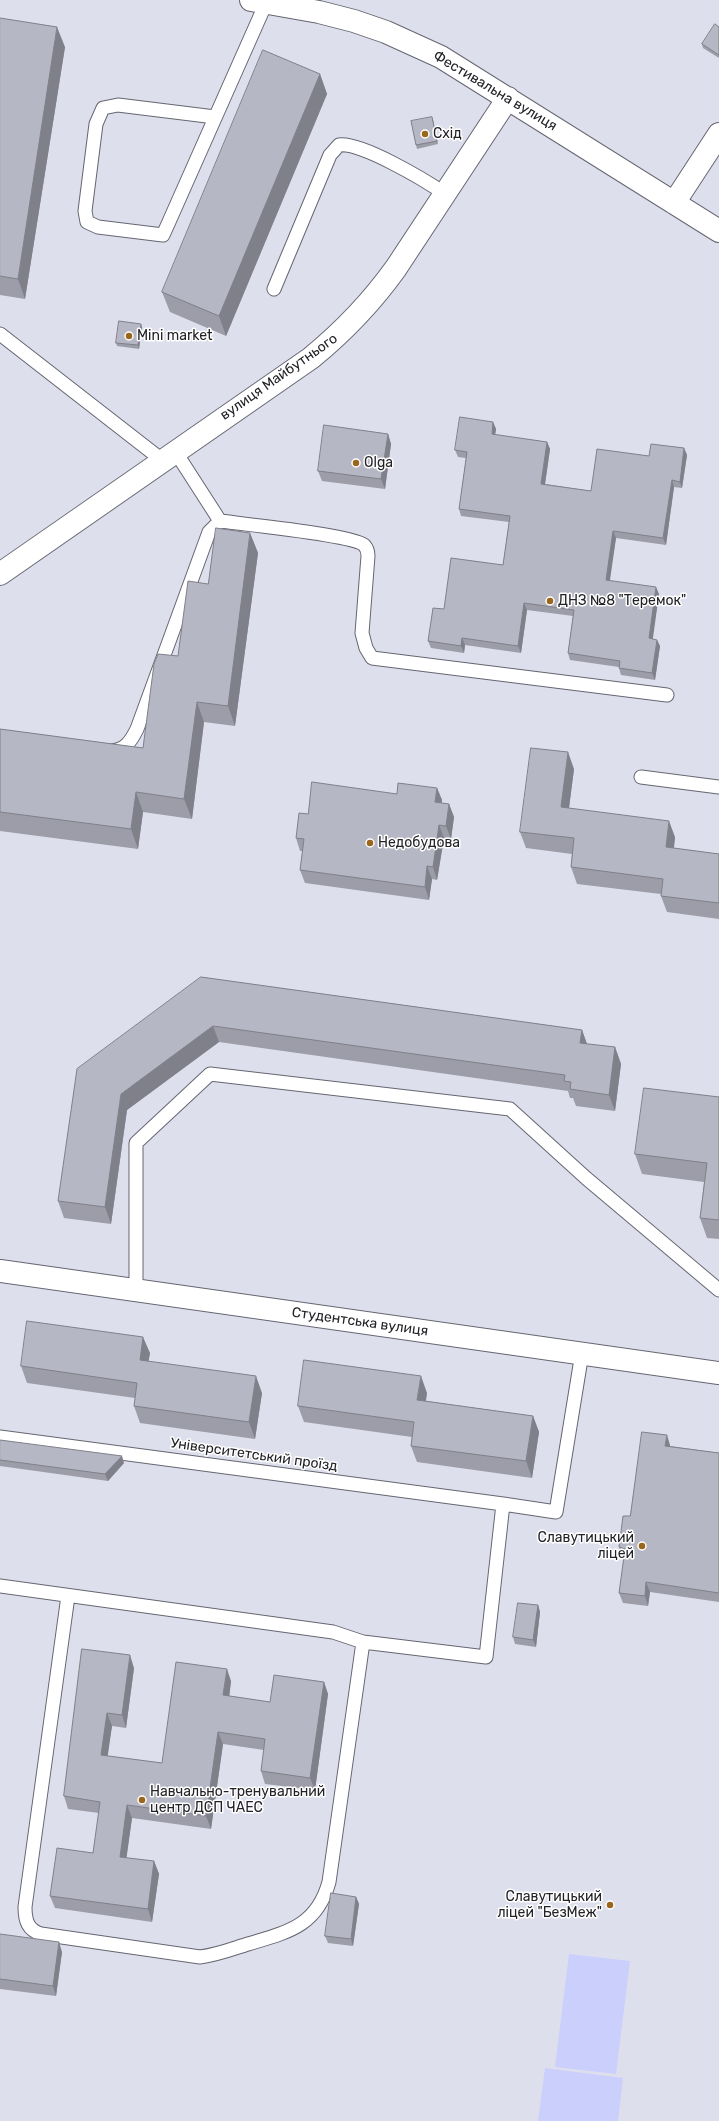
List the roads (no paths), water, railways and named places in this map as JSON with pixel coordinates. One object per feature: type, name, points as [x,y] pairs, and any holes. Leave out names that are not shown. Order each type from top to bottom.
[{"type":"street","name":"Фестивальна вулиця","points":[[258,1],[297,4],[354,21],[418,46],[441,57],[719,231]]},
{"type":"street","name":"вулиця Майбутнього","points":[[0,574],[168,455],[311,358],[337,337],[377,294],[508,98]]},
{"type":"street","points":[[674,203],[719,134]]},
{"type":"street","name":"Студентська вулиця","points":[[0,1271],[719,1373]]},
{"type":"lane","points":[[215,117],[118,105],[103,108],[96,124],[85,210],[88,222],[98,227],[163,236],[215,117],[258,1]]},
{"type":"lane","points":[[274,289],[330,155],[339,145],[350,145],[405,169],[444,194]]},
{"type":"lane","points":[[0,334],[168,455],[220,521],[335,537],[364,544],[367,549],[368,556],[362,633],[363,641],[372,658],[667,695]]},
{"type":"lane","points":[[97,750],[121,749],[127,746],[132,739],[209,532],[220,521]]},
{"type":"lane","points":[[641,777],[719,787]]},
{"type":"lane","points":[[136,1290],[136,1143],[210,1074],[510,1109],[586,1178],[719,1290]]},
{"type":"lane","name":"Університетський проїзд","points":[[0,1437],[556,1512],[582,1353]]},
{"type":"lane","points":[[0,1586],[333,1632],[363,1642],[486,1657],[504,1504]]},
{"type":"lane","points":[[68,1596],[25,1907],[25,1914],[29,1926],[34,1931],[41,1934],[200,1957],[215,1955],[290,1931],[310,1917],[326,1893],[329,1882],[363,1642]]},
{"type":"place","name":"Схід","points":[[425,134]]},
{"type":"place","name":"Mini market","points":[[129,336]]},
{"type":"place","name":"Olga","points":[[356,463]]},
{"type":"place","name":"ДНЗ №8 \"Теремок\"","points":[[550,601]]},
{"type":"place","name":"Недобудова","points":[[370,843]]},
{"type":"place","name":"Славутицький ліцей","points":[[642,1546]]},
{"type":"place","name":"Навчально-тренувальний центр ДСП ЧАЕС","points":[[142,1800]]},
{"type":"place","name":"Славутицький ліцей \"БезМеж\"","points":[[610,1905]]}]
